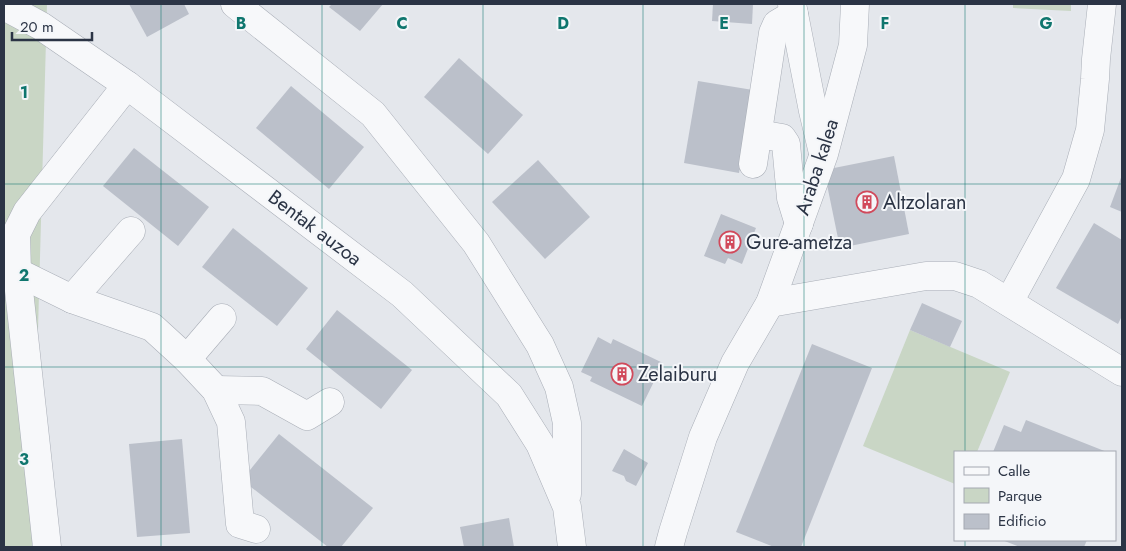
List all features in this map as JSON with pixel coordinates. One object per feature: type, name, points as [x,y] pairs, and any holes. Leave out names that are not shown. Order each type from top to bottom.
[{"type":"street","name":"Bentak auzoa","points":[[235,4],[373,114],[476,243],[540,345],[559,387],[567,422],[567,507],[572,547]]},
{"type":"street","name":"Araba kalea","points":[[669,547],[703,437],[735,363],[770,303],[824,154],[853,45],[855,4]]},
{"type":"street","points":[[1009,302],[1076,179],[1090,130],[1102,4]]},
{"type":"street","name":"Bentak auzoa","points":[[4,6],[41,26],[127,85],[402,294],[509,395],[540,444],[567,507]]},
{"type":"street","points":[[793,9],[813,111],[824,154]]},
{"type":"street","points":[[753,164],[773,33],[777,24],[793,9]]},
{"type":"street","points":[[47,547],[17,272],[16,234],[27,212],[127,85]]},
{"type":"street","points":[[758,134],[782,138],[786,144],[790,198],[799,224]]},
{"type":"street","points":[[72,299],[130,231]]},
{"type":"street","points":[[17,272],[72,299],[152,328],[216,390],[231,422],[240,524],[256,529]]},
{"type":"street","points":[[770,303],[926,276],[955,276],[979,284],[1122,372]]},
{"type":"street","points":[[187,360],[222,318]]},
{"type":"street","points":[[216,390],[262,390],[308,416],[330,402]]},
{"type":"green space","points":[[4,4],[47,4],[32,547],[4,547]]},
{"type":"green space","points":[[1013,4],[1071,4],[1071,11],[1013,8]]},
{"type":"green space","points":[[910,330],[1010,372],[977,451],[954,451],[954,484],[863,446]]},
{"type":"building","points":[[129,4],[184,4],[189,14],[147,37]]},
{"type":"building","points":[[332,4],[383,4],[360,31],[329,7]]},
{"type":"building","points":[[713,4],[753,4],[752,24],[712,21]]},
{"type":"building","points":[[459,58],[523,115],[488,154],[424,97]]},
{"type":"building","points":[[698,81],[753,90],[739,173],[684,163]]},
{"type":"building","points":[[291,86],[364,147],[329,189],[256,128]]},
{"type":"building","points":[[134,148],[209,207],[178,246],[103,186]]},
{"type":"building","name":"Altzolaran","points":[[894,156],[909,234],[840,248],[824,170]]},
{"type":"building","points":[[538,160],[590,217],[545,259],[492,202]]},
{"type":"building","points":[[1122,175],[1122,212],[1110,207]]},
{"type":"building","name":"Gure-ametza","points":[[721,214],[756,228],[742,264],[728,258],[725,264],[704,256]]},
{"type":"building","points":[[1094,223],[1122,240],[1122,316],[1118,324],[1056,288]]},
{"type":"building","points":[[233,228],[308,288],[277,326],[202,267]]},
{"type":"building","points":[[922,303],[962,321],[950,347],[910,330]]},
{"type":"building","points":[[337,310],[412,370],[381,409],[306,349]]},
{"type":"building","name":"Zelaiburu","points":[[598,337],[611,344],[613,339],[663,363],[642,406],[590,381],[592,377],[581,372]]},
{"type":"building","points":[[812,344],[872,368],[801,547],[774,547],[736,532]]},
{"type":"building","points":[[1026,420],[1104,451],[993,451],[1004,425],[1021,432]]},
{"type":"building","points":[[279,434],[373,508],[341,547],[328,547],[242,480]]},
{"type":"building","points":[[182,439],[190,533],[137,537],[129,444]]},
{"type":"building","points":[[624,449],[648,463],[636,486],[626,481],[624,476],[612,471]]},
{"type":"building","points":[[509,518],[514,547],[464,547],[460,527]]},
{"type":"building","points":[[1005,541],[1087,541],[1084,547],[1020,547]]},
{"type":"place","name":"Altzolaran","points":[[867,202]]},
{"type":"place","name":"Gure-ametza","points":[[730,242]]},
{"type":"place","name":"Zelaiburu","points":[[622,374]]}]
